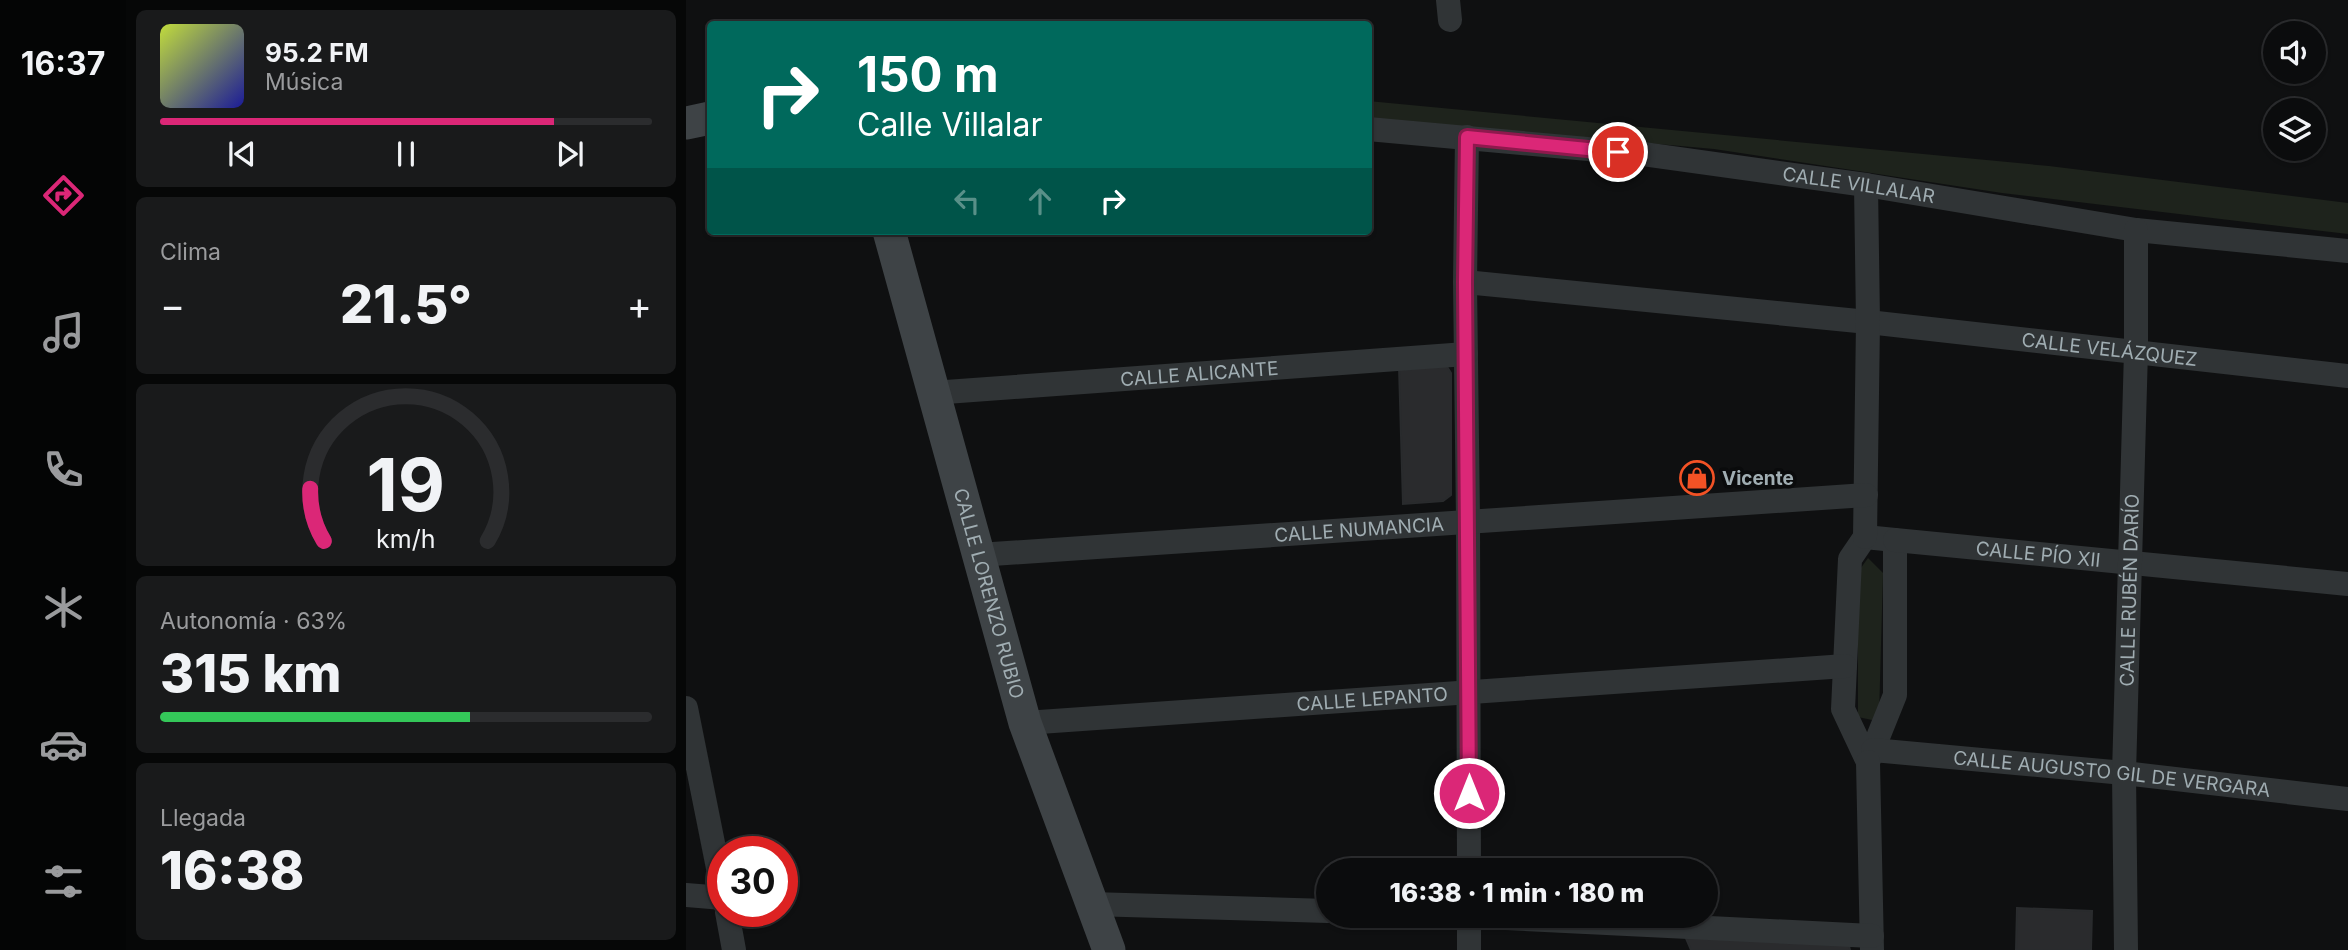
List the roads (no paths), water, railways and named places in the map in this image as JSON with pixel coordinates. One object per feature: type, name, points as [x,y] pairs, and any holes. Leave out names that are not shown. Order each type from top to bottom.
[{"type":"main road","points":[[686,123],[707,119]]},
{"type":"main road","name":"CALLE LORENZO RUBIO","points":[[889,235],[1025,723],[1108,950]]},
{"type":"street","name":"CALLE VILLALAR","points":[[1372,129],[1643,154],[1866,185],[2136,230],[2348,251]]},
{"type":"street","points":[[1467,137],[1465,282],[1469,858]]},
{"type":"street","points":[[1866,185],[1868,322],[1865,537],[1850,559],[1843,709],[1871,756]]},
{"type":"street","name":"CALLE RUBÉN DARÍO","points":[[2126,950],[2124,773],[2136,351],[2136,230]]},
{"type":"street","points":[[1465,282],[1868,322]]},
{"type":"street","name":"CALLE VELÁZQUEZ","points":[[1868,322],[2348,376]]},
{"type":"street","name":"CALLE ALICANTE","points":[[932,393],[1466,354]]},
{"type":"street","name":"CALLE NUMANCIA","points":[[978,555],[1866,495]]},
{"type":"street","name":"CALLE PÍO XII","points":[[1865,537],[2348,584]]},
{"type":"street","points":[[1648,928],[1872,943],[1871,756],[1895,695],[1895,540]]},
{"type":"street","name":"CALLE LEPANTO","points":[[1025,723],[1845,666]]},
{"type":"street","points":[[686,708],[712,836]]},
{"type":"street","name":"CALLE AUGUSTO GIL DE VERGARA","points":[[1871,756],[2124,773],[2348,799]]},
{"type":"street","points":[[686,895],[707,897]]},
{"type":"street","points":[[1091,904],[1316,911]]},
{"type":"street","points":[[730,927],[734,950]]},
{"type":"street","points":[[1469,928],[1469,950]]},
{"type":"place","name":"Vicente","points":[[1697,478]]}]
